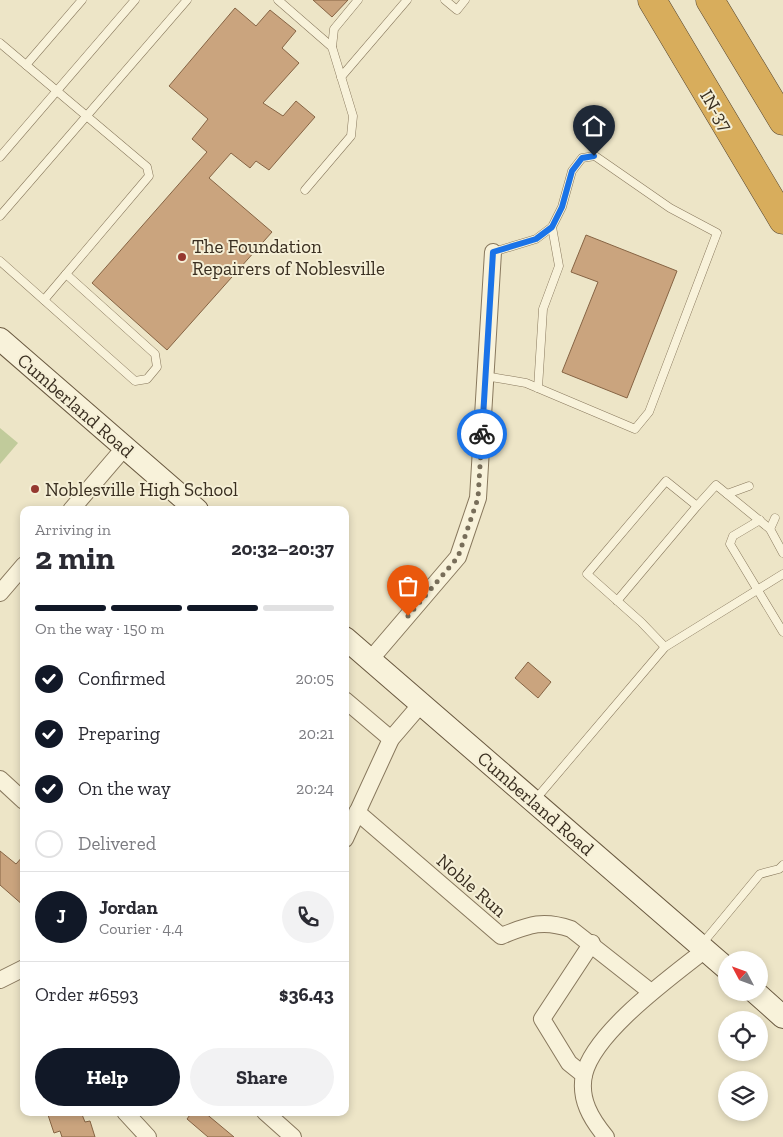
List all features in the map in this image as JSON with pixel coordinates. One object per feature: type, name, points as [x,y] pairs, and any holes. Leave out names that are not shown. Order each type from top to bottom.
[{"type":"highway","name":"IN-37","points":[[652,0],[783,220]]},
{"type":"highway","points":[[710,0],[783,122]]},
{"type":"street","points":[[370,660],[458,557],[478,498],[493,252]]},
{"type":"street","name":"Cumberland Road","points":[[0,339],[192,506]]},
{"type":"street","points":[[74,506],[125,447]]},
{"type":"street","points":[[0,593],[20,570]]},
{"type":"street","name":"Cumberland Road","points":[[349,642],[718,961]]},
{"type":"street","points":[[349,703],[391,739]]},
{"type":"street","points":[[349,830],[391,739],[421,704]]},
{"type":"street","points":[[0,779],[20,797]]},
{"type":"street","name":"Noble Run","points":[[357,812],[501,936],[531,924],[548,923],[571,929],[592,944]]},
{"type":"street","points":[[584,1075],[569,1063],[542,1019],[592,944],[652,992]]},
{"type":"street","points":[[606,1137],[588,1111],[584,1098],[584,1075],[590,1060],[599,1045],[652,992],[703,948]]},
{"type":"street","points":[[0,980],[20,970]]},
{"type":"street","points":[[765,1001],[783,1017]]},
{"type":"street","points":[[129,1116],[148,1137]]},
{"type":"street","points":[[269,1116],[293,1137]]},
{"type":"lane","points":[[26,65],[82,0]]},
{"type":"lane","points":[[0,157],[135,0]]},
{"type":"lane","points":[[0,216],[187,0]]},
{"type":"lane","points":[[278,0],[332,47]]},
{"type":"lane","points":[[305,190],[351,136],[353,116],[332,47],[334,28],[358,0]]},
{"type":"lane","points":[[341,77],[407,0]]},
{"type":"lane","points":[[445,0],[457,10],[465,0]]},
{"type":"lane","points":[[0,43],[148,167],[149,176],[44,300]]},
{"type":"lane","points":[[485,376],[526,383],[635,429],[649,412],[717,233],[670,208],[594,156],[582,158],[572,171],[562,207],[552,227],[536,239],[493,252]]},
{"type":"lane","points":[[538,388],[543,309],[559,266],[552,227]]},
{"type":"lane","points":[[0,261],[134,381],[147,379],[157,367],[155,354],[66,274]]},
{"type":"lane","points":[[665,647],[587,574],[666,481],[697,506]]},
{"type":"lane","points":[[617,601],[716,485],[770,529],[783,553]]},
{"type":"lane","points":[[727,494],[749,486]]},
{"type":"lane","points":[[770,529],[775,518]]},
{"type":"lane","points":[[760,520],[733,536],[730,544],[783,632]]},
{"type":"lane","points":[[534,802],[665,647],[783,574]]},
{"type":"lane","points":[[703,948],[760,874],[779,869],[783,865]]},
{"type":"green space","points":[[0,428],[18,443],[0,464]]},
{"type":"building","points":[[313,0],[348,0],[332,17]]},
{"type":"building","points":[[235,8],[256,26],[270,10],[296,31],[282,48],[299,63],[263,103],[283,116],[296,101],[315,117],[269,170],[256,161],[250,168],[231,153],[209,178],[272,232],[167,350],[92,283],[207,152],[192,139],[208,119],[169,86]]},
{"type":"building","points":[[586,235],[677,271],[627,398],[562,372],[598,282],[571,272]]},
{"type":"building","points":[[528,662],[551,682],[538,698],[515,678]]},
{"type":"building","points":[[0,851],[16,864],[20,860],[20,902],[0,885]]},
{"type":"building","points":[[48,1116],[83,1116],[85,1122],[90,1121],[95,1137],[62,1137],[60,1131],[54,1133]]},
{"type":"building","points":[[189,1116],[209,1116],[234,1137],[208,1137],[187,1119]]},
{"type":"way so far","points":[[408,616],[458,557],[478,498],[482,434]]},
{"type":"place","name":"The Foundation Repairers of Noblesville","points":[[182,257]]},
{"type":"place","name":"Noblesville High School","points":[[35,489]]},
{"type":"route","points":[[482,434],[493,252],[536,239],[552,227],[562,207],[572,171],[582,158],[594,156]]}]
